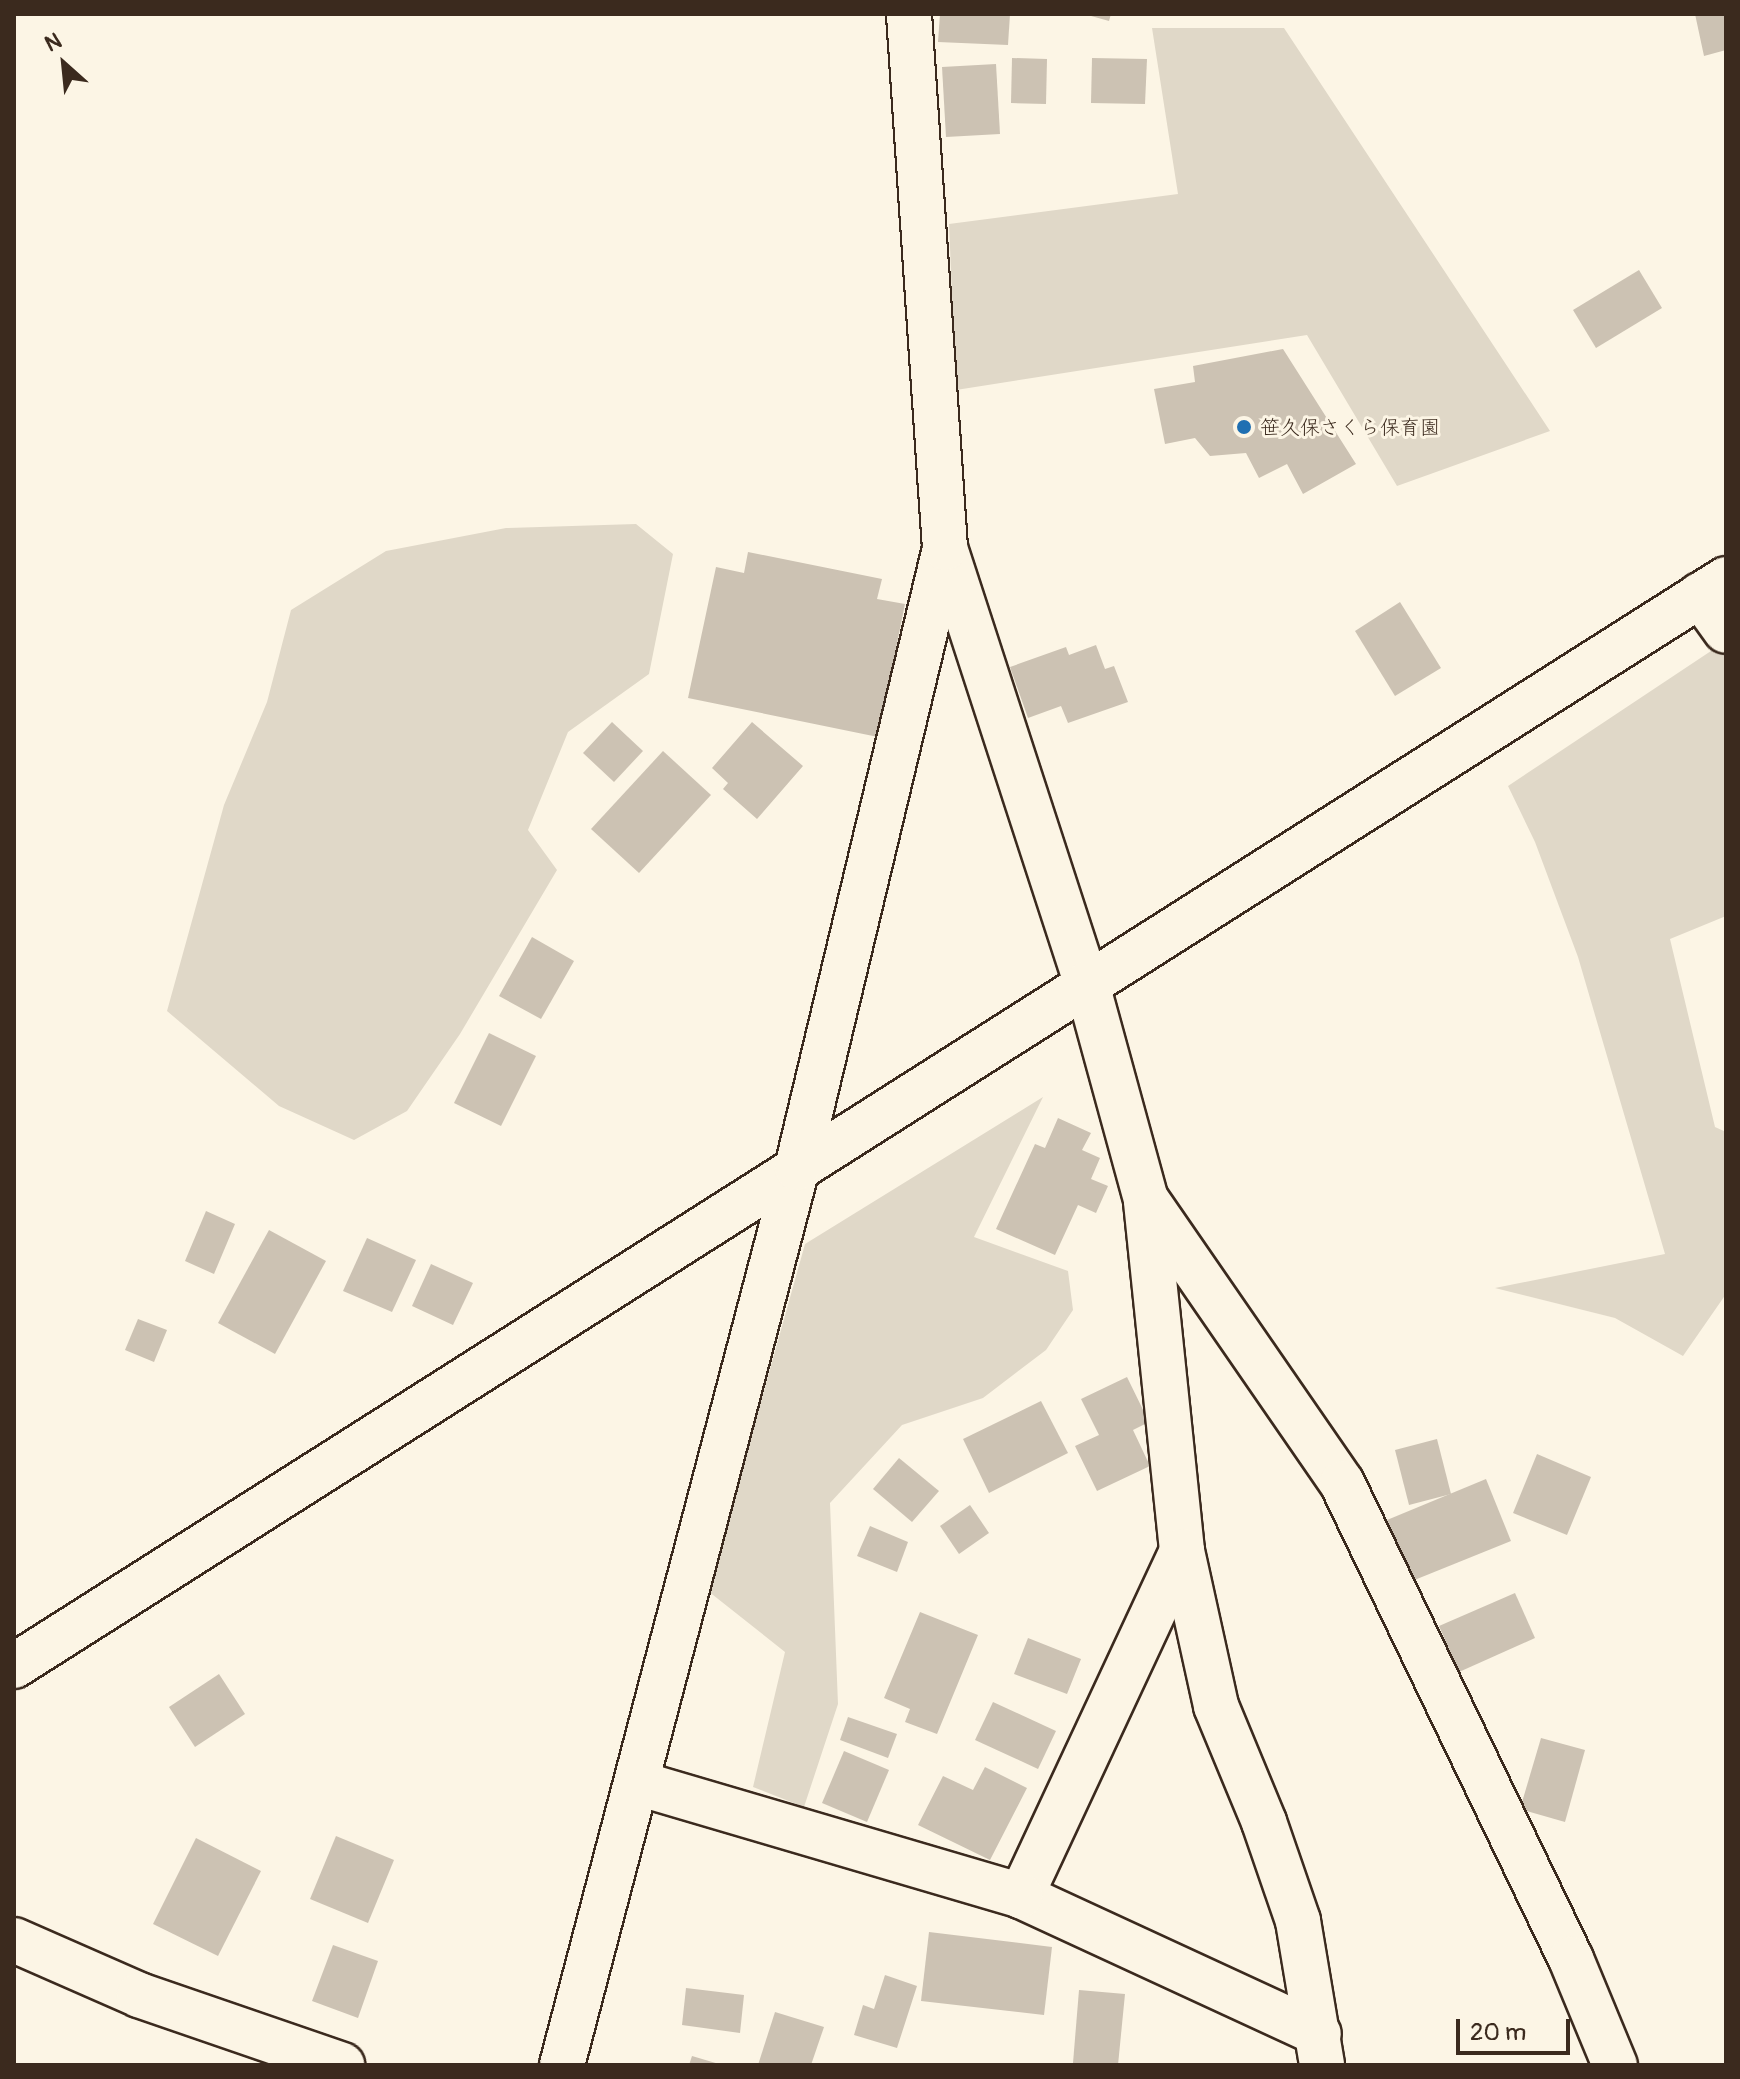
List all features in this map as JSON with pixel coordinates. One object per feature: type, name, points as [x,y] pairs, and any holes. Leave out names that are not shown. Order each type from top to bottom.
[{"type":"street","points":[[909,14],[945,548],[1087,984],[1146,1199],[1182,1551],[1216,1706],[1264,1822],[1298,1921],[1321,2050]]},
{"type":"street","points":[[562,2065],[797,1168],[945,548]]},
{"type":"street","points":[[14,1666],[1713,587],[1726,631]]},
{"type":"street","points":[[1146,1199],[1342,1483],[1571,1959],[1615,2065]]},
{"type":"street","points":[[1021,1896],[1182,1551]]},
{"type":"street","points":[[638,1783],[1021,1896],[1321,2050]]},
{"type":"street","points":[[14,1940],[139,1995],[342,2065]]},
{"type":"shaded area","points":[[1152,28],[1284,28],[1550,431],[1397,486],[1307,335],[956,390],[949,224],[1178,194]]},
{"type":"shaded area","points":[[636,524],[673,554],[649,674],[568,732],[528,830],[557,870],[460,1034],[407,1111],[354,1140],[279,1106],[167,1011],[224,805],[267,702],[291,610],[386,551],[506,528]]},
{"type":"shaded area","points":[[1717,647],[1726,657],[1726,916],[1670,939],[1715,1127],[1726,1132],[1726,1294],[1683,1356],[1615,1318],[1495,1288],[1665,1254],[1578,957],[1535,842],[1508,786]]},
{"type":"shaded area","points":[[1043,1097],[974,1237],[1068,1271],[1073,1310],[1046,1350],[983,1398],[902,1425],[830,1503],[838,1704],[804,1807],[753,1787],[785,1652],[708,1591],[805,1244]]},
{"type":"building","points":[[940,14],[1010,14],[1008,45],[938,42]]},
{"type":"building","points":[[1084,14],[1111,14],[1109,21]]},
{"type":"building","points":[[1695,14],[1726,14],[1726,50],[1704,56]]},
{"type":"building","points":[[1012,58],[1047,59],[1046,104],[1011,103]]},
{"type":"building","points":[[1092,58],[1147,59],[1145,104],[1091,103]]},
{"type":"building","points":[[996,64],[1000,134],[946,137],[942,67]]},
{"type":"building","points":[[1639,270],[1662,308],[1596,348],[1573,310]]},
{"type":"building","points":[[1283,349],[1356,464],[1303,494],[1287,464],[1259,478],[1246,453],[1210,456],[1195,438],[1165,444],[1154,389],[1195,382],[1193,366]]},
{"type":"building","points":[[748,552],[882,579],[877,599],[905,604],[878,737],[688,698],[716,567],[744,573]]},
{"type":"building","points":[[1400,602],[1441,668],[1395,696],[1355,631]]},
{"type":"building","points":[[1096,645],[1105,669],[1114,666],[1128,702],[1068,723],[1061,706],[1028,718],[1010,667],[1066,647],[1069,655]]},
{"type":"building","points":[[612,722],[643,751],[614,782],[583,753]]},
{"type":"building","points":[[752,722],[803,766],[757,819],[723,789],[728,783],[712,768]]},
{"type":"building","points":[[663,751],[711,795],[639,873],[591,829]]},
{"type":"building","points":[[532,937],[574,961],[541,1019],[499,996]]},
{"type":"building","points":[[489,1033],[536,1056],[501,1126],[454,1103]]},
{"type":"building","points":[[1058,1118],[1091,1133],[1082,1150],[1100,1158],[1091,1179],[1108,1186],[1096,1213],[1078,1205],[1055,1255],[996,1229],[1035,1144],[1045,1148]]},
{"type":"building","points":[[206,1211],[235,1224],[214,1274],[185,1261]]},
{"type":"building","points":[[269,1230],[326,1261],[275,1354],[218,1323]]},
{"type":"building","points":[[367,1238],[416,1260],[392,1312],[343,1291]]},
{"type":"building","points":[[431,1264],[473,1283],[453,1325],[412,1306]]},
{"type":"building","points":[[138,1319],[167,1330],[154,1362],[125,1350]]},
{"type":"building","points":[[1127,1377],[1149,1422],[1133,1430],[1150,1466],[1097,1491],[1075,1446],[1099,1435],[1081,1399]]},
{"type":"building","points":[[1041,1401],[1068,1453],[989,1493],[963,1439]]},
{"type":"building","points":[[1437,1439],[1451,1494],[1409,1505],[1395,1450]]},
{"type":"building","points":[[1537,1454],[1591,1477],[1567,1535],[1513,1513]]},
{"type":"building","points":[[899,1458],[939,1491],[912,1522],[873,1489]]},
{"type":"building","points":[[1486,1479],[1511,1541],[1412,1581],[1387,1520]]},
{"type":"building","points":[[970,1505],[989,1533],[959,1554],[940,1526]]},
{"type":"building","points":[[870,1526],[908,1542],[897,1572],[857,1556]]},
{"type":"building","points":[[1515,1593],[1535,1638],[1459,1672],[1439,1626]]},
{"type":"building","points":[[920,1612],[978,1635],[937,1734],[905,1722],[910,1709],[884,1698]]},
{"type":"building","points":[[1028,1638],[1081,1659],[1067,1694],[1014,1674]]},
{"type":"building","points":[[219,1674],[245,1714],[195,1747],[169,1707]]},
{"type":"building","points":[[993,1702],[1056,1731],[1038,1769],[975,1740]]},
{"type":"building","points":[[848,1717],[897,1734],[888,1758],[840,1740]]},
{"type":"building","points":[[1541,1738],[1585,1750],[1565,1822],[1520,1809]]},
{"type":"building","points":[[844,1751],[889,1770],[867,1822],[822,1803]]},
{"type":"building","points":[[985,1767],[1027,1788],[990,1860],[918,1825],[943,1776],[973,1790]]},
{"type":"building","points":[[336,1836],[394,1860],[368,1923],[310,1899]]},
{"type":"building","points":[[196,1838],[261,1871],[218,1956],[153,1924]]},
{"type":"building","points":[[929,1932],[1052,1947],[1044,2015],[921,2001]]},
{"type":"building","points":[[333,1945],[378,1961],[358,2018],[312,2001]]},
{"type":"building","points":[[885,1975],[917,1986],[897,2048],[854,2035],[863,2005],[874,2009]]},
{"type":"building","points":[[686,1988],[744,1995],[740,2033],[682,2025]]},
{"type":"building","points":[[1079,1990],[1125,1994],[1118,2065],[1073,2063]]},
{"type":"building","points":[[775,2012],[824,2027],[811,2065],[758,2065]]},
{"type":"building","points":[[692,2056],[719,2064],[719,2065],[689,2065]]},
{"type":"place","name":"笹久保さくら保育園","points":[[1244,427]]}]
